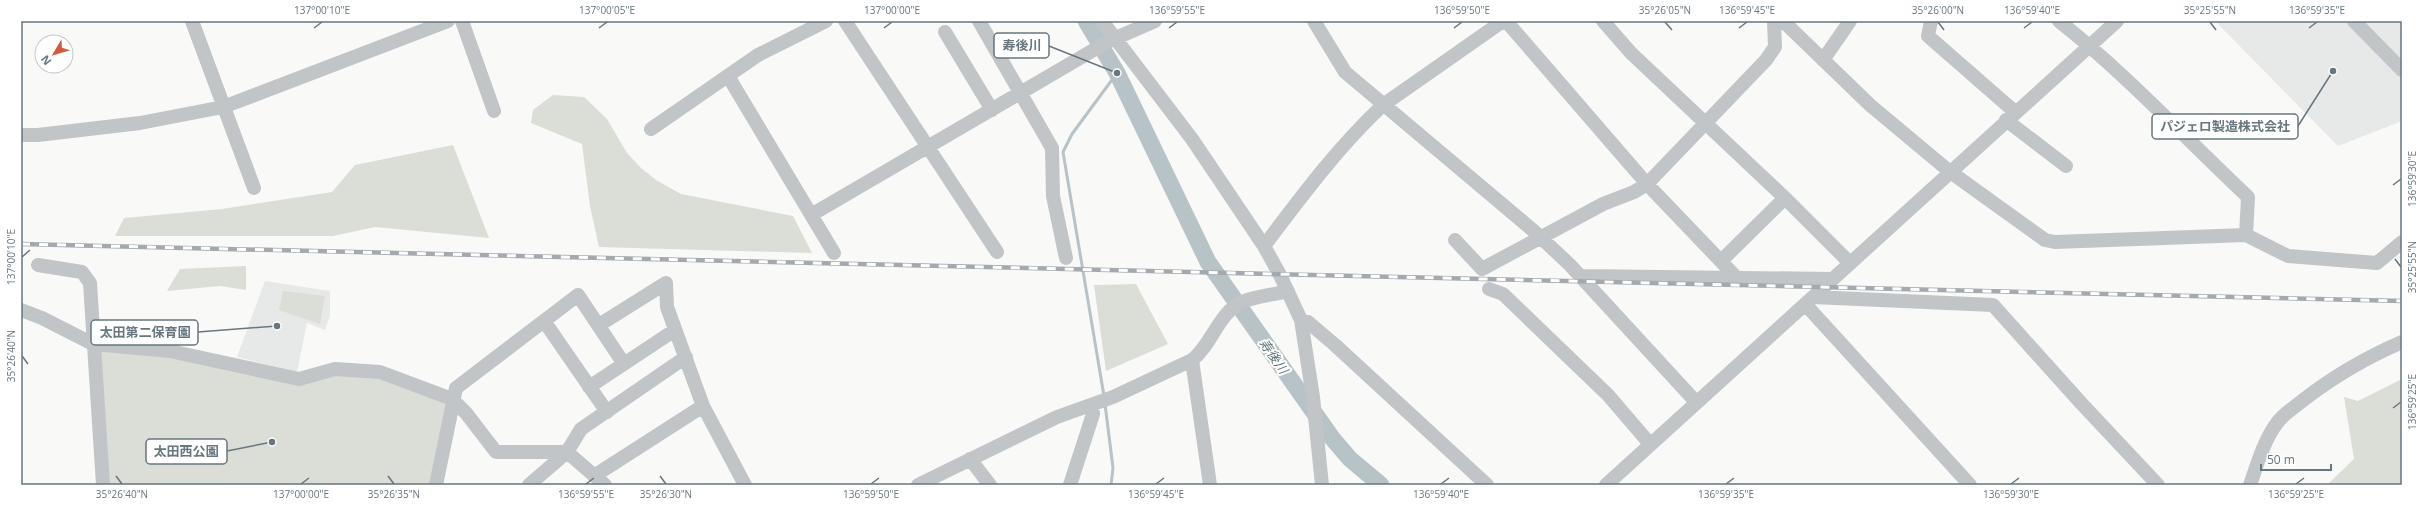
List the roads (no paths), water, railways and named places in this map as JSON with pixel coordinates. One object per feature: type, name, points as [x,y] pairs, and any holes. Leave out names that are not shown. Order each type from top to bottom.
[{"type":"street","points":[[192,21],[254,188]]},
{"type":"street","points":[[21,135],[38,136],[140,123],[224,107],[448,21]]},
{"type":"street","points":[[462,21],[494,111]]},
{"type":"street","points":[[650,129],[758,55],[826,21]]},
{"type":"street","points":[[845,21],[997,252]]},
{"type":"street","points":[[979,21],[1022,92],[1052,148],[1053,196],[1066,258]]},
{"type":"street","points":[[1102,21],[1112,40],[1192,139],[1264,246],[1288,291],[1301,320],[1314,397],[1322,485]]},
{"type":"street","points":[[811,215],[1093,50],[1155,21]]},
{"type":"street","points":[[1314,21],[1345,72],[1383,106],[1539,237],[1581,276],[1696,402]]},
{"type":"street","points":[[1264,246],[1308,187],[1352,136],[1383,106],[1484,36],[1502,21]]},
{"type":"street","points":[[1506,21],[1647,184],[1735,276]]},
{"type":"street","points":[[1603,21],[1631,53],[1786,198],[1850,263]]},
{"type":"street","points":[[1455,240],[1482,269],[1539,237],[1603,204],[1634,192],[1647,184],[1766,60],[1774,47],[1774,21]]},
{"type":"street","points":[[1783,21],[1870,105],[1949,172],[2045,240],[2054,242],[2246,235],[2288,256],[2377,263],[2402,242]]},
{"type":"street","points":[[1824,60],[1850,21]]},
{"type":"street","points":[[1931,21],[1928,36],[2011,116],[2066,166]]},
{"type":"street","points":[[2059,21],[2090,46],[2144,94],[2248,197],[2246,235]]},
{"type":"street","points":[[1606,485],[2117,21]]},
{"type":"street","points":[[2354,21],[2402,70]]},
{"type":"street","points":[[945,32],[992,110]]},
{"type":"street","points":[[728,76],[834,253]]},
{"type":"street","points":[[1721,261],[1786,198]]},
{"type":"street","points":[[38,265],[82,272],[90,283],[103,485]]},
{"type":"street","points":[[1581,276],[1735,276],[1832,279]]},
{"type":"street","points":[[599,325],[666,283],[667,306],[703,406],[745,485]]},
{"type":"street","points":[[1489,289],[1503,294],[1574,362],[1608,396],[1650,444]]},
{"type":"street","points":[[919,485],[1057,417],[1099,402],[1192,360],[1200,354],[1238,305],[1288,291]]},
{"type":"street","points":[[436,485],[452,399],[456,388],[578,295],[624,364]]},
{"type":"street","points":[[1809,300],[1970,485]]},
{"type":"street","points":[[1809,300],[1994,305],[2081,403],[2158,485]]},
{"type":"street","points":[[21,310],[42,318],[93,344],[170,351],[299,379],[335,369],[380,372],[452,399],[466,413],[496,452],[567,452],[600,480],[703,406]]},
{"type":"street","points":[[1301,320],[1308,322],[1335,345],[1487,485]]},
{"type":"street","points":[[544,321],[606,412]]},
{"type":"street","points":[[589,387],[675,330]]},
{"type":"street","points":[[2250,485],[2268,438],[2277,423],[2288,412],[2331,378],[2362,360],[2402,342]]},
{"type":"street","points":[[529,485],[567,452],[581,429],[686,357]]},
{"type":"street","points":[[1192,360],[1210,485]]},
{"type":"street","points":[[1070,485],[1093,414],[1099,402]]},
{"type":"street","points":[[970,459],[990,485]]},
{"type":"waterway","name":"寿後川","points":[[1086,21],[1117,73],[1208,262],[1332,438],[1350,459],[1381,485]]},
{"type":"waterway","points":[[1104,396],[1063,152],[1072,134],[1117,73]]},
{"type":"waterway","points":[[1105,404],[1113,468],[1111,485]]},
{"type":"railway","points":[[21,244],[2402,301]]},
{"type":"place","name":"パジェロ製造株式会社","points":[[2333,71]]},
{"type":"place","name":"寿後川","points":[[1117,73]]},
{"type":"place","name":"太田第二保育園","points":[[277,326]]},
{"type":"place","name":"太田西公園","points":[[272,442]]}]
